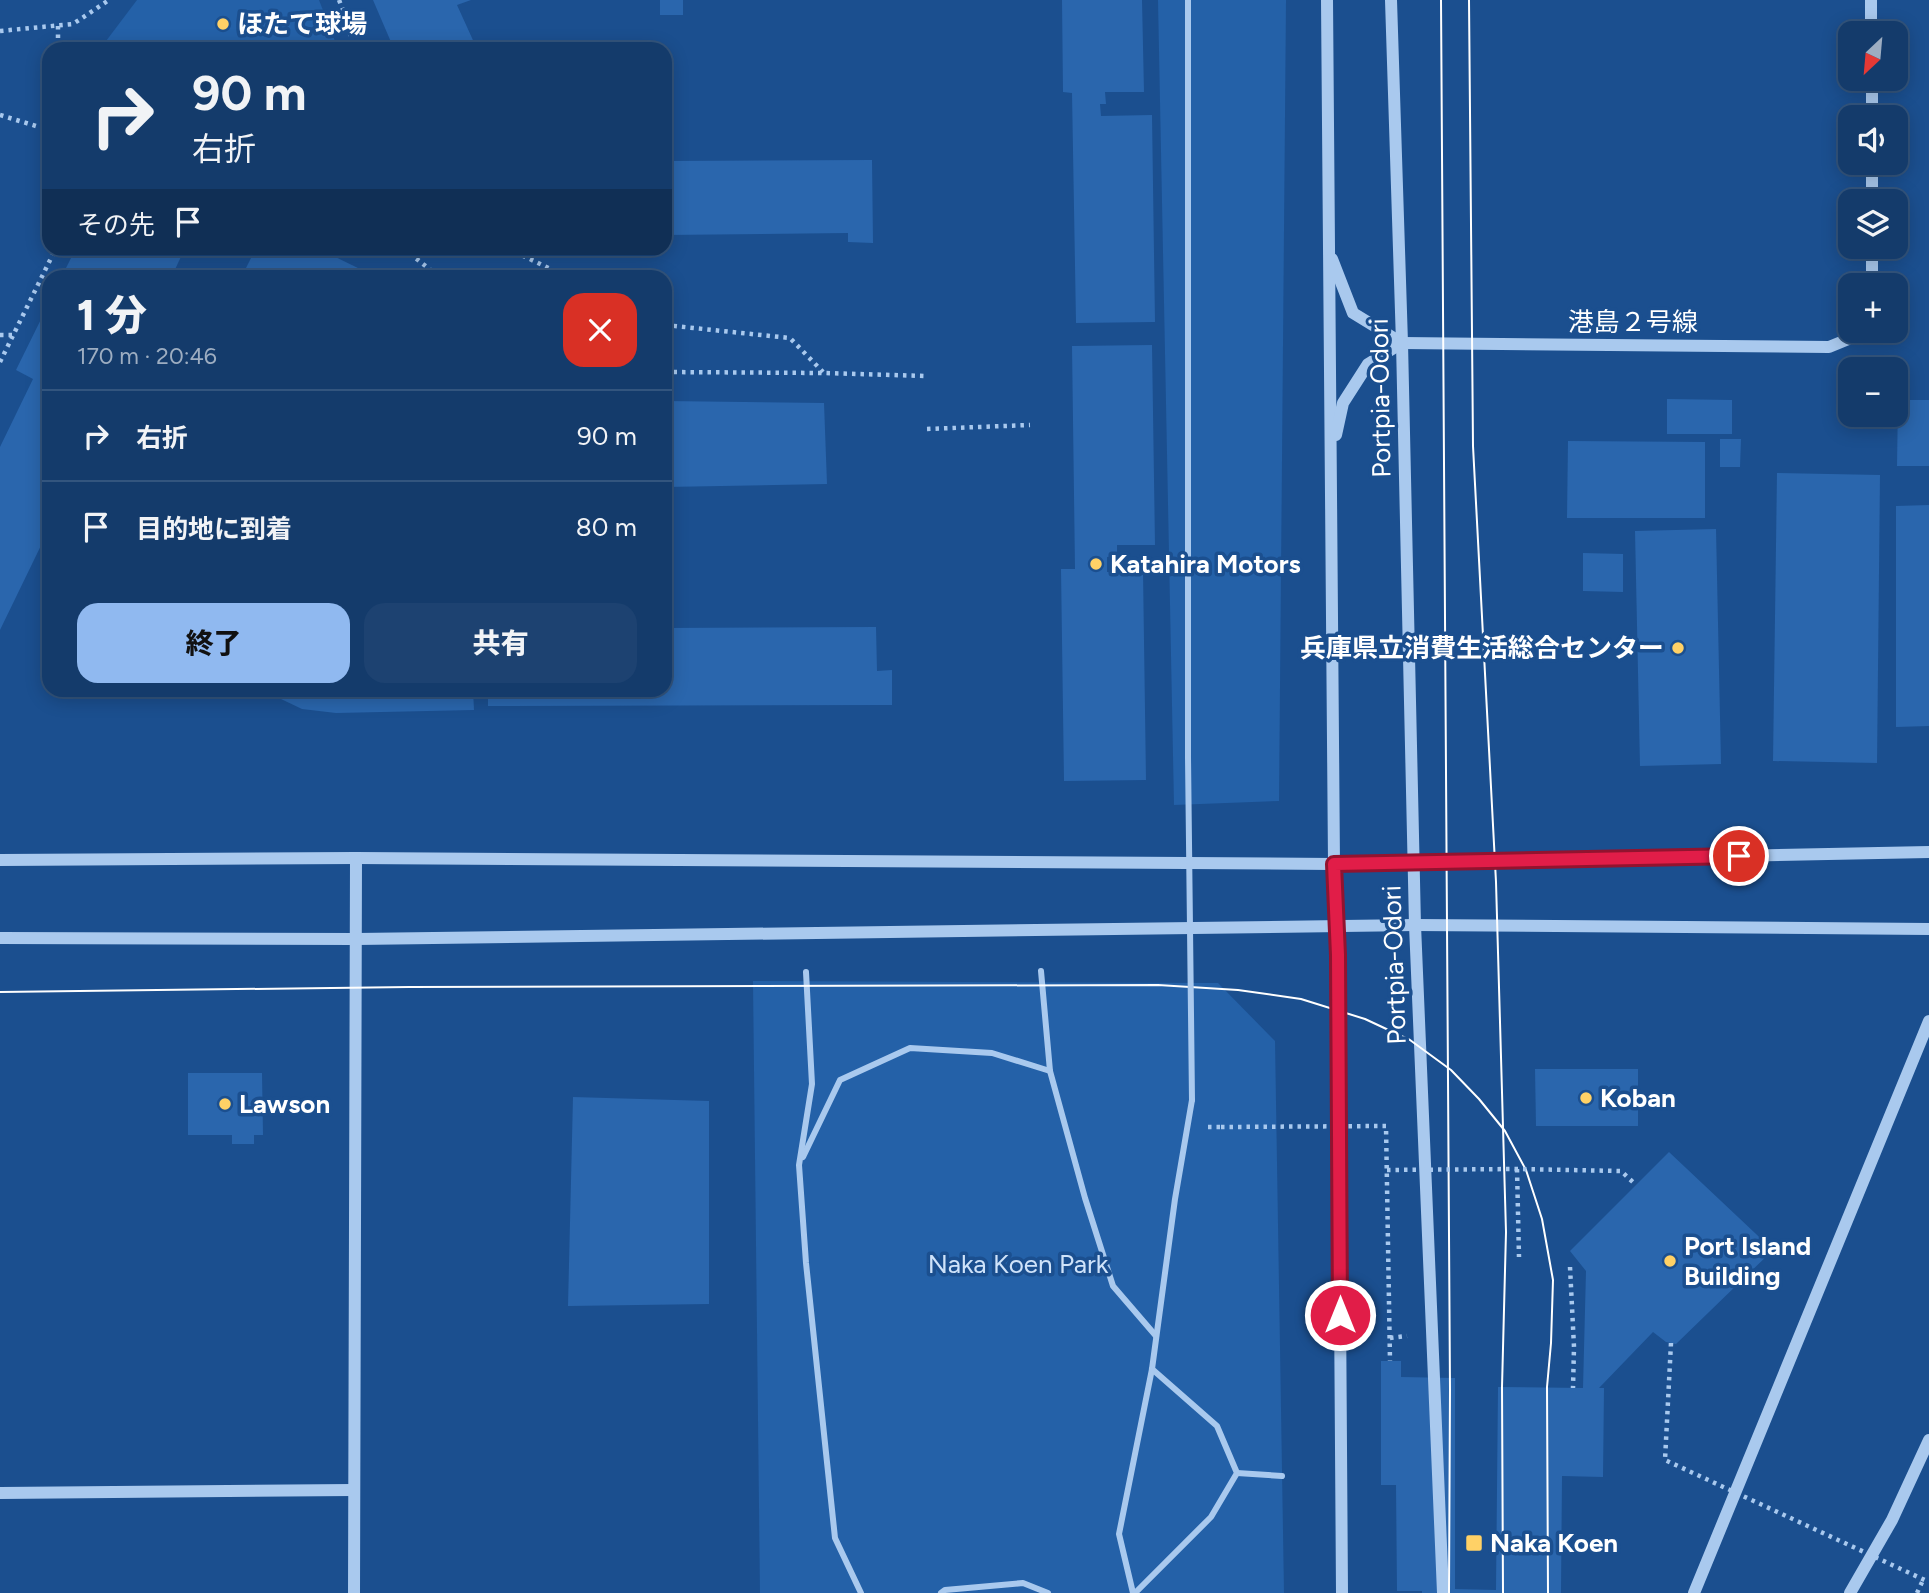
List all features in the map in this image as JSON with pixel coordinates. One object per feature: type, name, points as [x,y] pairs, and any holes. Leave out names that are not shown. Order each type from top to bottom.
[{"type":"street","points":[[1134,1593],[1119,1534],[1152,1369],[1175,1199],[1192,1100],[1188,757],[1188,0]]},
{"type":"street","name":"Portpia-Odori","points":[[1327,0],[1342,1593]]},
{"type":"street","name":"Portpia-Odori","points":[[1391,0],[1415,925],[1443,1593]]},
{"type":"street","points":[[1871,0],[1871,21]]},
{"type":"street","points":[[1330,253],[1353,313],[1402,343],[1368,364],[1349,393],[1343,403],[1331,456]]},
{"type":"street","name":"港島２号線","points":[[1402,343],[1829,347],[1839,343]]},
{"type":"street","points":[[0,860],[356,858],[1334,864],[1929,852]]},
{"type":"street","points":[[354,1593],[356,858]]},
{"type":"street","points":[[0,938],[357,939],[1415,925],[1929,929]]},
{"type":"street","points":[[1041,971],[1049,1071],[1085,1198],[1113,1286],[1156,1336]]},
{"type":"street","points":[[806,972],[812,1084],[799,1165],[806,1263],[835,1538],[861,1593]]},
{"type":"street","points":[[1694,1593],[1929,1021]]},
{"type":"street","points":[[799,1165],[840,1080],[910,1048],[992,1053],[1049,1071]]},
{"type":"street","points":[[1152,1369],[1217,1426],[1237,1473]]},
{"type":"street","points":[[1850,1593],[1892,1520],[1929,1440]]},
{"type":"street","points":[[1237,1473],[1282,1476]]},
{"type":"street","points":[[1134,1593],[1211,1517],[1237,1473]]},
{"type":"street","points":[[0,1493],[353,1490]]},
{"type":"street","points":[[941,1593],[945,1590],[1023,1583],[1048,1593]]},
{"type":"path","points":[[0,31],[73,24],[109,0]]},
{"type":"path","points":[[339,0],[352,42]]},
{"type":"path","points":[[58,26],[58,42]]},
{"type":"path","points":[[0,115],[42,128]]},
{"type":"path","points":[[413,256],[430,270]]},
{"type":"path","points":[[524,256],[553,270]]},
{"type":"path","points":[[0,362],[42,276]]},
{"type":"path","points":[[672,326],[790,338],[824,373]]},
{"type":"path","points":[[0,334],[13,335]]},
{"type":"path","points":[[672,372],[927,376]]},
{"type":"path","points":[[927,429],[1030,425]]},
{"type":"path","points":[[1221,1127],[1386,1126],[1390,1361]]},
{"type":"path","points":[[1517,1169],[1519,1257]]},
{"type":"path","points":[[1387,1170],[1621,1171],[1636,1185]]},
{"type":"path","points":[[1570,1267],[1573,1388]]},
{"type":"path","points":[[1390,1338],[1407,1336]]},
{"type":"path","points":[[1671,1343],[1665,1460],[1929,1583]]},
{"type":"path","points":[[1917,1593],[1923,1580]]},
{"type":"green space","name":"ほたて球場","points":[[137,0],[319,0],[335,42],[105,42]]},
{"type":"green space","points":[[1158,0],[1286,0],[1279,801],[1174,805]]},
{"type":"green space","name":"Naka Koen Park","points":[[753,981],[1218,983],[1275,1041],[1284,1593],[760,1593]]},
{"type":"building","points":[[373,0],[471,0],[457,5],[474,42],[391,42]]},
{"type":"building","points":[[660,0],[683,0],[683,15],[660,15]]},
{"type":"building","points":[[1062,0],[1142,0],[1144,92],[1105,92],[1106,104],[1100,104],[1101,116],[1152,115],[1155,322],[1076,323],[1072,93],[1063,92]]},
{"type":"building","points":[[872,160],[873,243],[848,242],[848,233],[672,235],[672,161]]},
{"type":"building","points":[[72,256],[181,256],[175,270],[65,270]]},
{"type":"building","points":[[252,256],[333,256],[360,269],[359,270],[245,270]]},
{"type":"building","points":[[42,317],[42,543],[0,630],[0,447],[33,379],[16,370]]},
{"type":"building","points":[[1152,345],[1155,545],[1117,545],[1117,556],[1107,557],[1107,572],[1143,571],[1146,780],[1064,781],[1061,569],[1075,569],[1072,346]]},
{"type":"building","points":[[1667,399],[1732,400],[1732,434],[1667,434]]},
{"type":"building","points":[[1908,400],[1929,400],[1929,466],[1897,466],[1898,427],[1908,427]]},
{"type":"building","points":[[672,401],[824,403],[827,484],[672,487]]},
{"type":"building","points":[[1720,439],[1741,439],[1740,467],[1720,467]]},
{"type":"building","points":[[1568,441],[1705,442],[1705,518],[1567,518]]},
{"type":"building","points":[[1777,473],[1880,475],[1877,763],[1773,761]]},
{"type":"building","points":[[1929,505],[1929,726],[1896,727],[1896,506]]},
{"type":"building","name":"兵庫県立消費生活総合センター","points":[[1716,529],[1721,764],[1640,766],[1635,531]]},
{"type":"building","points":[[1583,553],[1623,554],[1623,592],[1583,591]]},
{"type":"building","points":[[876,627],[877,671],[892,670],[892,705],[488,706],[488,697],[672,697],[672,628]]},
{"type":"building","points":[[277,697],[473,697],[474,710],[336,713],[302,709]]},
{"type":"building","name":"Koban","points":[[1535,1069],[1638,1069],[1638,1126],[1536,1126]]},
{"type":"building","name":"Lawson","points":[[188,1073],[262,1073],[263,1135],[254,1135],[254,1144],[232,1144],[232,1135],[188,1135]]},
{"type":"building","points":[[573,1097],[709,1101],[709,1304],[568,1306]]},
{"type":"building","points":[[1669,1152],[1773,1250],[1676,1344],[1666,1342],[1653,1332],[1599,1388],[1604,1388],[1603,1477],[1562,1476],[1561,1593],[1397,1591],[1396,1485],[1381,1485],[1381,1361],[1401,1361],[1401,1377],[1455,1378],[1455,1589],[1496,1590],[1498,1387],[1583,1388],[1586,1271],[1570,1251]]},
{"type":"tram line","points":[[1441,0],[1449,1593]]},
{"type":"tram line","points":[[1469,0],[1473,446],[1496,882],[1506,1232],[1502,1387],[1503,1593]]},
{"type":"tram line","points":[[0,992],[409,987],[1158,985],[1238,990],[1301,999],[1365,1019],[1410,1040],[1451,1070],[1479,1099],[1505,1131],[1526,1170],[1542,1219],[1553,1280],[1547,1387],[1548,1593]]},
{"type":"place","name":"ほたて球場","points":[[223,24]]},
{"type":"place","name":"Katahira Motors","points":[[1096,564]]},
{"type":"place","name":"兵庫県立消費生活総合センター","points":[[1678,648]]},
{"type":"place","name":"Koban","points":[[1586,1098]]},
{"type":"place","name":"Lawson","points":[[225,1104]]},
{"type":"place","name":"Port Island Building","points":[[1670,1261]]},
{"type":"place","name":"Naka Koen","points":[[1474,1543]]},
{"type":"route","points":[[1340,1315],[1338,955],[1334,864],[1739,856]]}]
